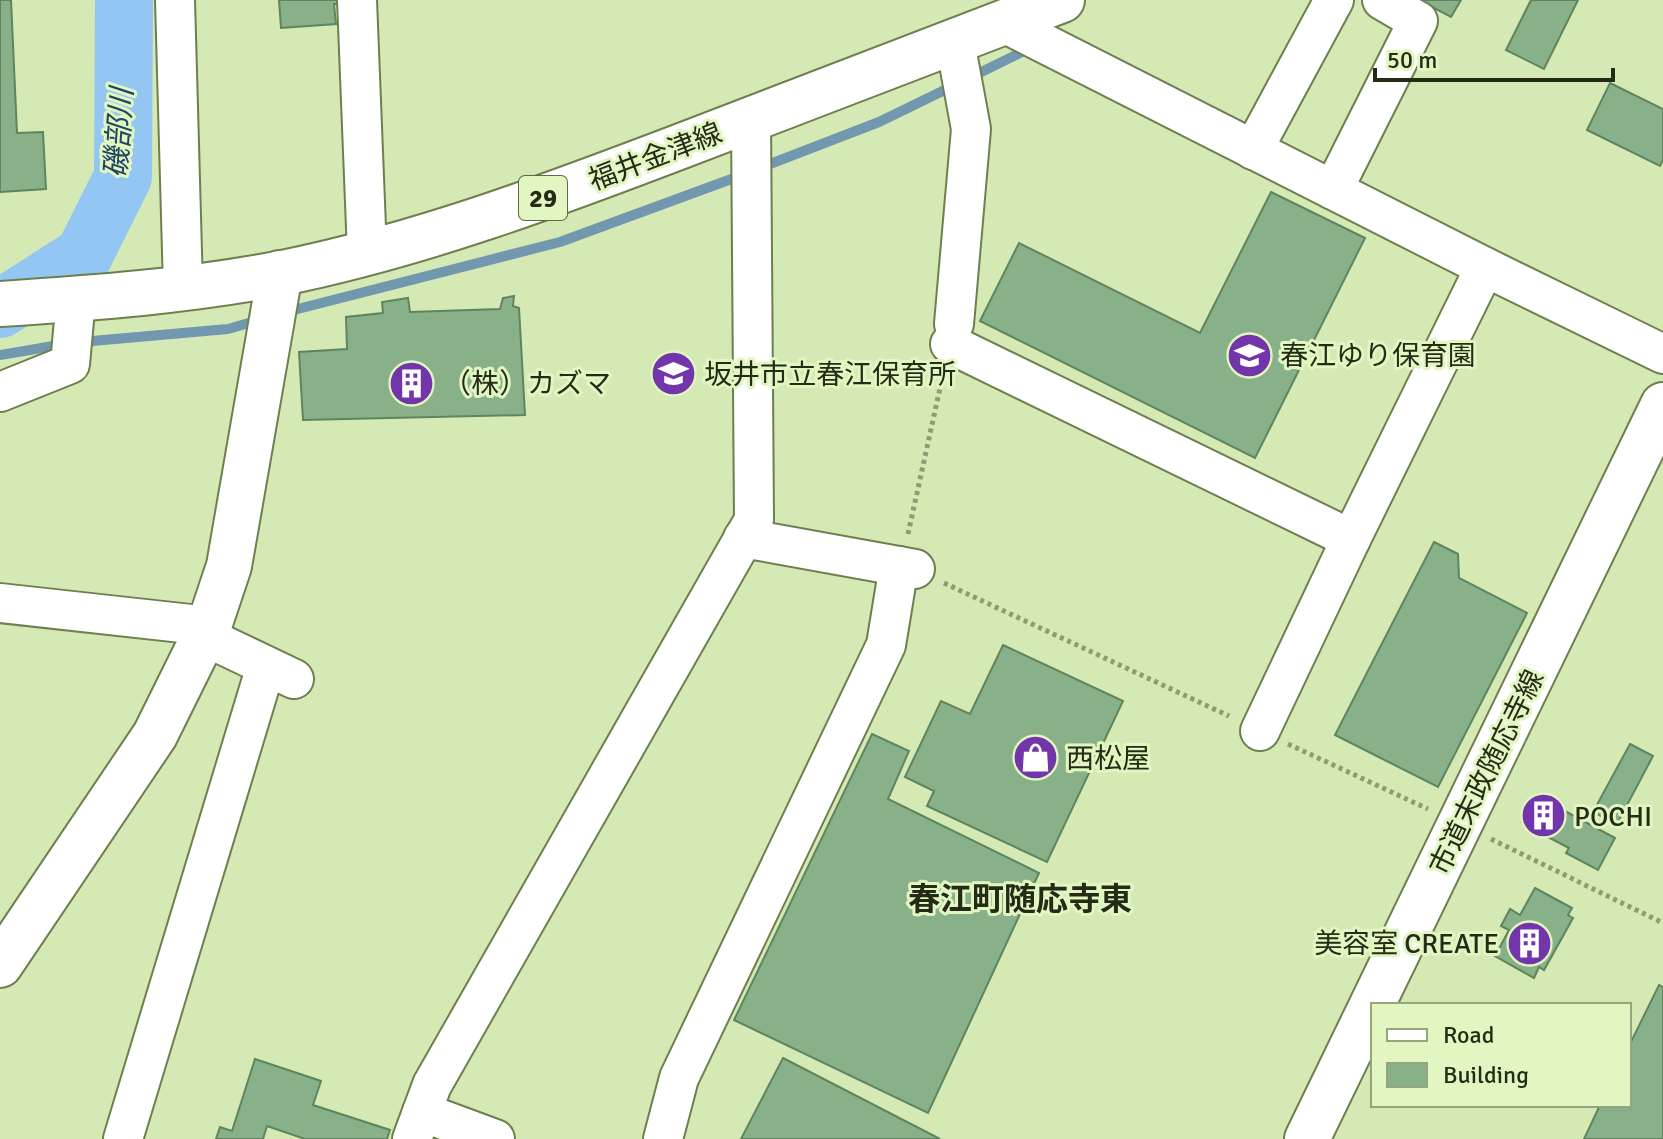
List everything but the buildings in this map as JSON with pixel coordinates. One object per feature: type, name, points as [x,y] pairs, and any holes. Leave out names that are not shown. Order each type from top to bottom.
[{"type":"street","points":[[175,0],[183,288]]},
{"type":"street","points":[[357,0],[367,253]]},
{"type":"street","name":"福井金津線","points":[[0,304],[183,288],[280,273],[367,253],[533,202],[1062,0]]},
{"type":"street","points":[[1253,150],[1334,0]]},
{"type":"street","points":[[1333,190],[1418,21],[1382,0]]},
{"type":"street","points":[[1004,23],[1663,354]]},
{"type":"street","points":[[955,42],[971,129],[952,334],[1351,539]]},
{"type":"street","points":[[495,1139],[417,1125],[432,1085],[754,520],[751,119]]},
{"type":"street","points":[[1260,731],[1485,267]]},
{"type":"street","points":[[4,952],[155,735],[207,631],[229,566],[280,273]]},
{"type":"street","points":[[0,392],[70,364],[76,299]]},
{"type":"street","name":"市道末政随応寺線","points":[[1373,1003],[1663,405]]},
{"type":"street","points":[[663,1139],[679,1078],[886,645],[907,568],[743,538]]},
{"type":"street","points":[[0,603],[207,631],[280,672],[123,1139]]},
{"type":"street","name":"市道末政随応寺線","points":[[1307,1139],[1371,1008]]},
{"type":"path","points":[[952,334],[906,544],[907,568],[1260,731],[1663,923]]},
{"type":"waterway","name":"磯部川","points":[[0,309],[84,255],[123,177],[124,0]]},
{"type":"waterway","points":[[969,78],[1024,51],[1030,53]]},
{"type":"waterway","points":[[760,168],[879,122],[955,85]]},
{"type":"waterway","points":[[286,312],[560,242],[745,174]]},
{"type":"waterway","points":[[81,342],[228,329],[259,320]]},
{"type":"waterway","points":[[0,355],[65,344]]},
{"type":"place","name":"春江ゆり保育園","points":[[1249,355]]},
{"type":"place","name":"坂井市立春江保育所","points":[[673,374]]},
{"type":"place","name":"（株）カズマ","points":[[412,383]]},
{"type":"place","name":"西松屋","points":[[1035,758]]},
{"type":"place","name":"POCHI","points":[[1543,816]]},
{"type":"place","name":"美容室 CREATE","points":[[1530,943]]},
{"type":"district","name":"春江町随応寺東","points":[[1020,899]]}]
